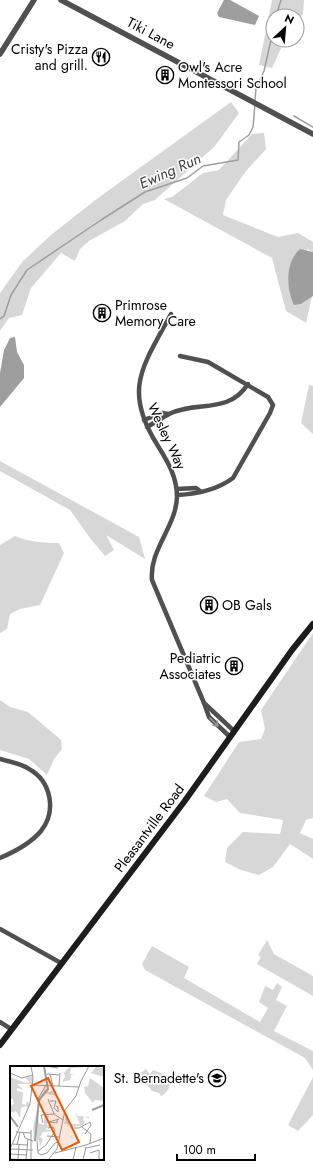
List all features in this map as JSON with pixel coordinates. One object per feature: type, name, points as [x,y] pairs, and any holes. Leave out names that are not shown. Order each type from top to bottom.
[{"type":"main road","name":"Pleasantville Road","points":[[0,1045],[61,962],[152,845],[292,650],[313,624]]},
{"type":"street","points":[[0,54],[34,0]]},
{"type":"street","name":"Tiki Lane","points":[[61,0],[243,95],[313,134]]},
{"type":"street","name":"Wesley Way","points":[[171,314],[150,352],[141,373],[138,393],[144,420],[168,462],[177,495],[174,518],[155,556],[151,569],[152,580],[209,717],[230,737]]},
{"type":"street","points":[[177,495],[195,494],[200,491],[214,489],[234,478],[273,408],[272,401],[268,396],[248,384],[208,362],[180,356]]},
{"type":"street","points":[[144,420],[162,413],[168,414],[229,402],[243,392],[248,384]]},
{"type":"street","points":[[147,427],[168,414]]},
{"type":"street","points":[[176,488],[196,488],[200,491]]},
{"type":"street","name":"Wesley Way","points":[[204,703],[234,731]]},
{"type":"street","points":[[0,759],[22,765],[36,773],[48,792],[50,807],[46,822],[38,834],[18,849],[0,858]]},
{"type":"street","points":[[0,929],[61,962]]},
{"type":"street","points":[[0,1022],[11,1029]]},
{"type":"shaded area","points":[[224,0],[230,0],[259,16],[255,25],[219,17],[217,13]]},
{"type":"shaded area","points":[[272,0],[304,0],[303,8],[270,8]]},
{"type":"shaded area","points":[[265,35],[265,48],[281,48],[272,68],[259,65]]},
{"type":"shaded area","points":[[231,102],[239,113],[215,146],[155,200],[143,204],[125,221],[89,241],[80,249],[75,261],[61,253],[31,288],[22,315],[9,318],[0,331],[0,293],[23,261],[51,235],[98,198]]},
{"type":"shaded area","points":[[264,133],[266,149],[246,171],[226,200],[223,215],[278,237],[298,233],[313,242],[313,252],[307,249],[301,304],[312,296],[306,323],[286,311],[272,258],[164,199],[172,197],[203,173],[219,170],[252,134]]},
{"type":"shaded area","points":[[300,249],[313,252],[313,296],[301,304],[294,305],[289,291],[288,276],[289,268],[295,254]]},
{"type":"shaded area","points":[[15,337],[17,352],[24,365],[24,378],[0,407],[0,373],[4,350],[10,338]]},
{"type":"shaded area","points":[[309,385],[313,386],[313,434],[301,423]]},
{"type":"shaded area","points":[[0,461],[139,537],[145,559],[106,535],[114,550],[105,556],[70,510],[0,471]]},
{"type":"shaded area","points":[[15,536],[37,542],[59,543],[64,553],[40,605],[20,609],[10,614],[7,629],[0,633],[0,545]]},
{"type":"shaded area","points":[[313,633],[313,818],[306,820],[300,833],[313,839],[313,859],[290,844],[273,867],[259,875],[241,870],[225,862],[227,848],[243,832],[280,834],[283,820],[240,813],[227,799],[216,802],[204,796],[239,742],[261,739],[265,729],[261,710]]},
{"type":"shaded area","points":[[0,700],[10,707],[28,712],[61,740],[62,749],[54,759],[47,775],[29,759],[0,750]]},
{"type":"shaded area","points":[[267,940],[274,954],[313,976],[313,996],[257,964],[261,957],[258,955]]},
{"type":"shaded area","points":[[152,946],[189,967],[184,978],[260,1022],[268,1008],[259,1002],[265,986],[273,990],[277,983],[282,987],[276,1000],[287,1006],[274,1031],[313,1051],[313,1070],[305,1058],[145,970],[142,964]]},
{"type":"shaded area","points":[[146,1069],[150,1074],[153,1070],[171,1077],[169,1088],[161,1096],[159,1093],[152,1091],[145,1082],[141,1084],[135,1077]]},
{"type":"shaded area","points":[[313,1077],[313,1115],[298,1131],[288,1125]]},
{"type":"waterway","name":"Ewing Run","points":[[278,8],[281,0]]},
{"type":"waterway","name":"Ewing Run","points":[[255,100],[256,88],[264,71],[269,48]]},
{"type":"waterway","name":"Ewing Run","points":[[0,319],[4,316],[11,295],[27,270],[101,220],[145,192],[187,178],[203,166],[238,160],[239,142],[249,135],[253,127],[255,104]]},
{"type":"waterway","points":[[294,116],[313,127]]},
{"type":"place","name":"Cristy's Pizza and grill.","points":[[101,57]]},
{"type":"place","name":"Owl's Acre Montessori School","points":[[165,75]]},
{"type":"place","name":"Primrose Memory Care","points":[[102,313]]},
{"type":"place","name":"OB Gals","points":[[209,605]]},
{"type":"place","name":"Pediatric Associates","points":[[234,666]]},
{"type":"place","name":"St. Bernadette's","points":[[217,1078]]}]
